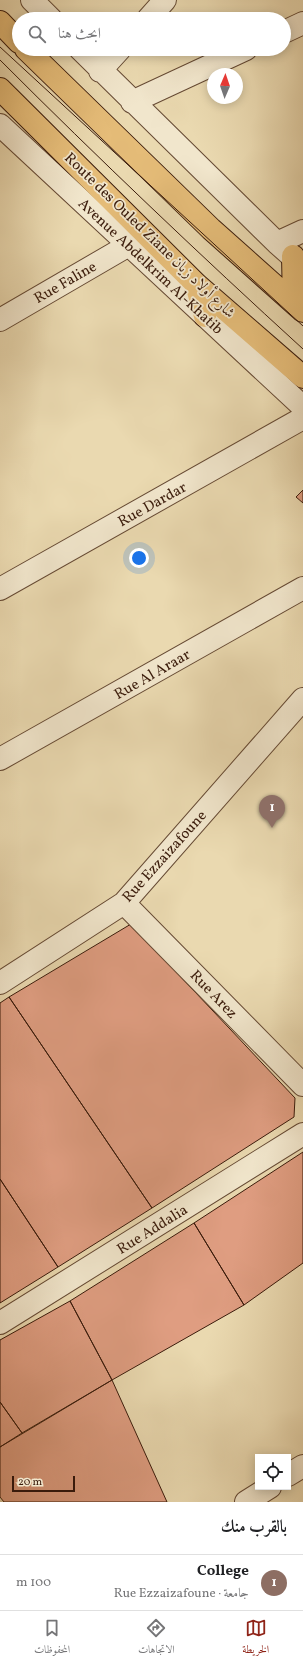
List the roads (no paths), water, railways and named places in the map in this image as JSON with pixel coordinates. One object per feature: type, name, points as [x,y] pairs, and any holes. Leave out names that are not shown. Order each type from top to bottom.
[{"type":"highway","points":[[0,22],[12,35]]},
{"type":"highway","points":[[33,56],[211,228],[299,307]]},
{"type":"highway","name":"Route des Ouled Ziane شارع أولاد زيان","points":[[0,89],[196,284],[303,377]]},
{"type":"highway","points":[[291,255],[299,307]]},
{"type":"highway","points":[[196,284],[204,316]]},
{"type":"street","points":[[32,0],[43,12]]},
{"type":"street","points":[[154,12],[165,0]]},
{"type":"street","points":[[291,29],[303,23]]},
{"type":"street","points":[[86,56],[100,71],[291,255],[303,231]]},
{"type":"street","points":[[100,71],[114,56]]},
{"type":"street","points":[[132,102],[231,56]]},
{"type":"street","name":"Avenue Abdelkrim Al-Khatib","points":[[0,125],[303,407]]},
{"type":"street","name":"Rue Faline","points":[[0,320],[129,245]]},
{"type":"street","name":"Rue Dardar","points":[[0,589],[303,418]]},
{"type":"street","name":"Rue Al Araar","points":[[0,759],[303,588]]},
{"type":"street","name":"Rue Ezzaizafoune","points":[[0,983],[124,903],[303,699]]},
{"type":"street","name":"Rue Arez","points":[[124,903],[303,1085]]},
{"type":"street","name":"Rue Addalia","points":[[0,1323],[303,1134]]},
{"type":"street","points":[[291,1474],[303,1466]]},
{"type":"street","points":[[246,1502],[265,1490]]},
{"type":"tram line","points":[[0,47],[303,326]]},
{"type":"tram line","points":[[0,60],[150,206],[303,349]]},
{"type":"place","name":"College","points":[[272,828]]}]
